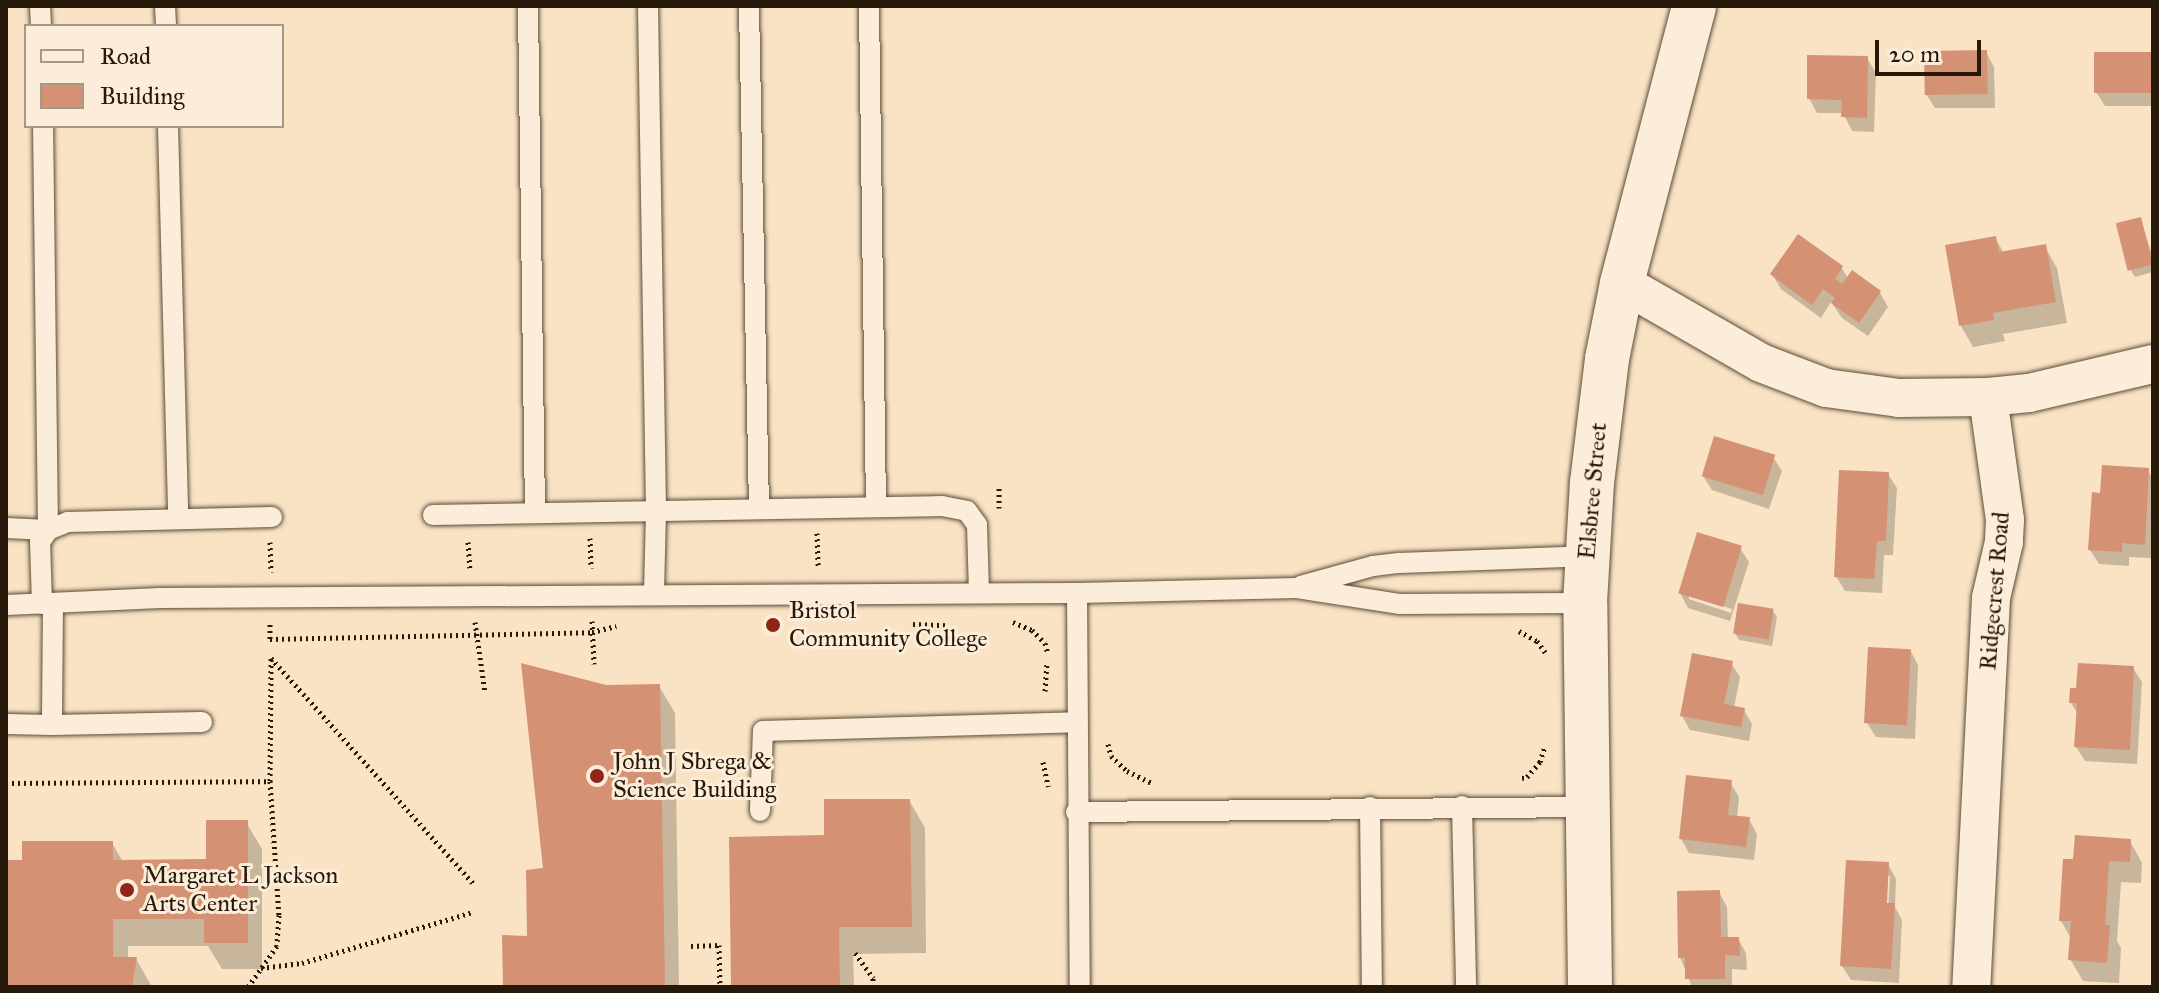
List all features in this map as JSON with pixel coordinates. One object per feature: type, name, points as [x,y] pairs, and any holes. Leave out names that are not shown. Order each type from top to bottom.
[{"type":"street","name":"Elsbree Street","points":[[1590,987],[1585,603],[1586,556],[1601,399],[1622,283],[1694,6]]},
{"type":"street","points":[[1622,283],[1761,363],[1826,388],[1873,397],[1988,397],[2029,393],[2153,364]]},
{"type":"street","name":"Ridgecrest Road","points":[[1971,987],[1991,598],[2002,552],[2005,520],[1988,397]]},
{"type":"lane","points":[[528,6],[535,513]]},
{"type":"lane","points":[[648,6],[656,511],[654,595]]},
{"type":"lane","points":[[749,6],[759,509]]},
{"type":"lane","points":[[869,6],[876,506]]},
{"type":"lane","points":[[43,128],[48,530],[40,542],[48,603],[52,725]]},
{"type":"lane","points":[[168,128],[178,519]]},
{"type":"lane","points":[[433,515],[942,506],[967,511],[977,525],[979,591]]},
{"type":"lane","points":[[6,528],[48,530],[68,522],[178,519],[271,526]]},
{"type":"lane","points":[[1297,588],[1373,566],[1399,563],[1586,556]]},
{"type":"lane","points":[[6,605],[160,598],[979,591],[1077,593],[1297,588],[1399,604],[1585,603]]},
{"type":"lane","points":[[1077,593],[1076,812],[1080,987]]},
{"type":"lane","points":[[6,724],[202,722]]},
{"type":"lane","points":[[760,811],[763,731],[1076,722]]},
{"type":"lane","points":[[1462,806],[1466,987]]},
{"type":"lane","points":[[1370,807],[1372,987]]},
{"type":"lane","points":[[1076,812],[1587,807]]},
{"type":"path","points":[[999,488],[999,514]]},
{"type":"path","points":[[817,525],[818,571]]},
{"type":"path","points":[[271,526],[272,577]]},
{"type":"path","points":[[589,529],[591,577]]},
{"type":"path","points":[[467,532],[471,577]]},
{"type":"path","points":[[592,617],[594,664]]},
{"type":"path","points":[[475,620],[485,692]]},
{"type":"path","points":[[902,622],[952,625]]},
{"type":"path","points":[[1002,623],[1014,622],[1032,630],[1045,643],[1048,655],[1045,691]]},
{"type":"path","points":[[270,624],[270,639],[592,632],[621,625]]},
{"type":"path","points":[[1506,628],[1537,641],[1545,652],[1545,667]]},
{"type":"path","points":[[248,987],[277,946],[279,915],[270,781],[271,658],[474,884]]},
{"type":"path","points":[[1107,739],[1111,756],[1127,771],[1160,784]]},
{"type":"path","points":[[1512,778],[1527,777],[1540,762],[1546,741]]},
{"type":"path","points":[[6,783],[270,781]]},
{"type":"path","points":[[260,968],[302,963],[473,912]]},
{"type":"path","points":[[691,946],[719,945],[720,987]]},
{"type":"path","points":[[855,953],[873,978],[873,987]]},
{"type":"building","points":[[1987,50],[1988,94],[1925,95],[1924,51]]},
{"type":"building","points":[[2094,52],[2153,52],[2153,93],[2094,93]]},
{"type":"building","points":[[1807,55],[1868,56],[1867,118],[1841,117],[1842,100],[1807,99]]},
{"type":"building","points":[[2141,217],[2153,265],[2128,271],[2116,223]]},
{"type":"building","points":[[1798,234],[1843,266],[1835,279],[1842,284],[1852,270],[1881,291],[1859,323],[1831,303],[1835,298],[1823,289],[1812,305],[1770,274]]},
{"type":"building","points":[[1996,236],[1999,252],[2046,244],[2056,302],[1993,313],[1994,320],[1959,326],[1945,245]]},
{"type":"building","points":[[1714,436],[1775,455],[1763,495],[1702,476]]},
{"type":"building","points":[[2102,465],[2149,468],[2145,545],[2122,543],[2122,552],[2088,550],[2092,492],[2100,493]]},
{"type":"building","points":[[1839,470],[1889,472],[1886,541],[1877,541],[1874,579],[1834,577]]},
{"type":"building","points":[[1697,532],[1742,546],[1723,607],[1678,593]]},
{"type":"building","points":[[1738,603],[1774,609],[1769,639],[1733,634]]},
{"type":"building","points":[[1868,647],[1911,649],[1907,725],[1864,723]]},
{"type":"building","points":[[1692,653],[1733,661],[1724,704],[1745,708],[1741,727],[1680,716]]},
{"type":"building","name":"John J Sbrega & Science Building","points":[[521,663],[606,685],[660,684],[665,987],[503,987],[502,935],[527,936],[526,870],[543,868]]},
{"type":"building","points":[[2078,663],[2134,666],[2130,750],[2074,747],[2077,703],[2069,703],[2070,688],[2076,688]]},
{"type":"building","points":[[1686,775],[1732,780],[1728,815],[1750,817],[1746,847],[1679,839]]},
{"type":"building","points":[[824,799],[910,799],[912,927],[839,927],[840,987],[731,986],[729,837],[824,835]]},
{"type":"building","name":"Margaret L Jackson Arts Center","points":[[206,820],[248,820],[248,943],[204,943],[204,919],[113,919],[113,957],[137,957],[132,987],[6,987],[6,860],[22,860],[22,841],[113,841],[113,860],[206,859]]},
{"type":"building","points":[[2075,835],[2131,839],[2130,862],[2109,861],[2105,925],[2110,925],[2107,963],[2068,960],[2071,921],[2059,921],[2063,859],[2073,859]]},
{"type":"building","points":[[1846,860],[1889,862],[1887,903],[1895,903],[1891,969],[1840,966]]},
{"type":"building","points":[[1720,890],[1721,937],[1739,937],[1740,956],[1725,955],[1725,979],[1685,979],[1685,958],[1678,958],[1677,891]]},
{"type":"place","name":"Bristol Community College","points":[[773,625]]},
{"type":"place","name":"John J Sbrega & Science Building","points":[[597,776]]},
{"type":"place","name":"Margaret L Jackson Arts Center","points":[[127,890]]}]
